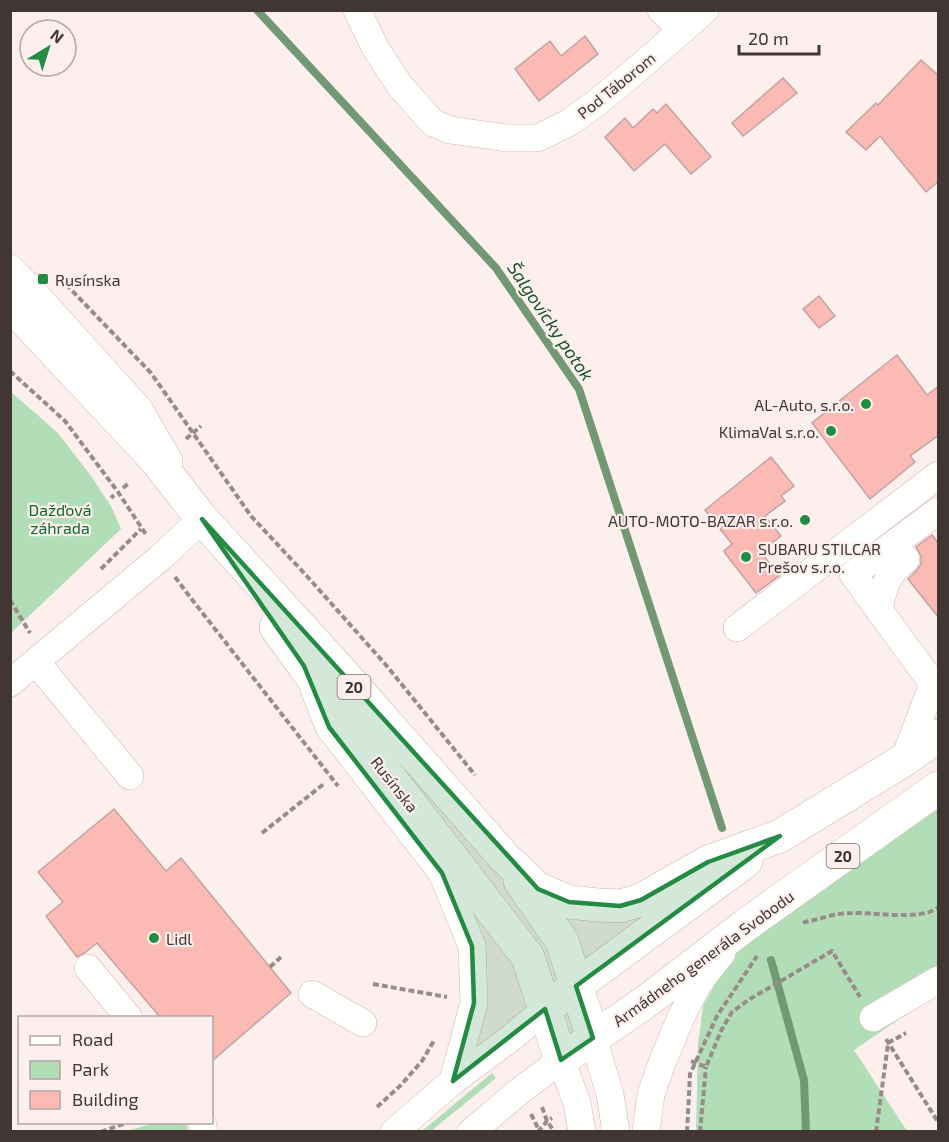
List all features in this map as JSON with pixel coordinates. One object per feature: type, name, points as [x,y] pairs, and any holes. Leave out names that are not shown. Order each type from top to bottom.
[{"type":"main road","name":"Rusínska","points":[[10,304],[157,461],[202,519],[345,676],[504,857]]},
{"type":"main road","name":"Rusínska","points":[[202,519],[226,557],[304,666],[528,957],[561,1060]]},
{"type":"main road","name":"20","points":[[504,857],[538,889],[569,902],[620,906],[641,900],[708,862],[780,836],[939,736]]},
{"type":"main road","name":"Armádneho generála Svobodu","points":[[561,1060],[658,993],[747,924],[939,788]]},
{"type":"main road","points":[[545,1009],[780,836]]},
{"type":"main road","points":[[504,857],[562,941],[593,1038]]},
{"type":"street","name":"Pod Táborom","points":[[357,10],[376,49],[400,86],[434,123],[450,130],[507,138],[538,138],[570,122],[611,91],[705,10]]},
{"type":"street","points":[[661,10],[682,30]]},
{"type":"street","points":[[10,268],[138,409],[202,519],[158,547],[35,650],[10,683]]},
{"type":"street","points":[[737,628],[939,475]]},
{"type":"street","points":[[904,759],[936,681],[879,611],[853,574],[937,522]]},
{"type":"street","points":[[879,611],[887,579],[906,559]]},
{"type":"street","points":[[35,650],[130,776]]},
{"type":"street","points":[[304,666],[329,727],[442,873],[472,946],[474,1003],[453,1081]]},
{"type":"street","points":[[646,1131],[651,1094],[681,1017],[699,982],[747,924]]},
{"type":"street","points":[[88,968],[128,1016]]},
{"type":"street","points":[[873,1018],[939,980]]},
{"type":"street","points":[[312,994],[363,1023]]},
{"type":"street","points":[[394,1131],[453,1081],[511,1038],[545,1009]]},
{"type":"street","points":[[593,1038],[610,1094],[616,1131]]},
{"type":"street","points":[[561,1060],[577,1103],[582,1131]]},
{"type":"street","name":"Armádneho generála Svobodu","points":[[471,1131],[561,1060]]},
{"type":"path","points":[[59,277],[151,373],[191,435],[251,516],[386,665],[482,783]]},
{"type":"path","points":[[10,371],[65,421],[118,492],[136,521],[158,547]]},
{"type":"path","points":[[191,435],[201,426]]},
{"type":"path","points":[[123,488],[129,483]]},
{"type":"path","points":[[184,589],[338,786]]},
{"type":"path","points":[[10,600],[35,650]]},
{"type":"path","points":[[262,833],[325,783]]},
{"type":"path","points":[[795,928],[805,922],[849,913],[904,916],[934,911],[939,908]]},
{"type":"path","points":[[687,1131],[690,1074],[695,1062],[717,1016],[756,956],[766,949]]},
{"type":"path","points":[[700,1131],[706,1067],[721,1031],[732,1012],[832,951],[939,1122]]},
{"type":"path","points":[[270,967],[281,957]]},
{"type":"path","points":[[373,984],[448,997]]},
{"type":"path","points":[[377,1107],[422,1061],[440,1029]]},
{"type":"path","points":[[876,1131],[888,1043]]},
{"type":"path","points":[[695,1062],[706,1067]]},
{"type":"path","points":[[102,1131],[123,1124]]},
{"type":"highlighted area","points":[[202,519],[538,889],[569,902],[620,906],[641,900],[708,862],[780,836],[576,986],[593,1038],[561,1060],[545,1009],[453,1081],[474,1003],[472,946],[442,873],[329,727],[304,666]]},
{"type":"green space","name":"Dažďová záhrada","points":[[11,392],[58,433],[111,506],[121,529],[11,633]]},
{"type":"green space","points":[[938,800],[938,993],[854,1050],[907,1131],[696,1132],[698,1045],[703,1006],[725,966],[765,913]]},
{"type":"green space","points":[[492,1073],[496,1078],[431,1131],[422,1131]]},
{"type":"green space","points":[[152,1124],[186,1124],[188,1131],[127,1131]]},
{"type":"building","points":[[585,36],[598,54],[539,101],[515,69],[550,41],[561,56]]},
{"type":"building","points":[[921,60],[939,76],[939,181],[926,192],[880,136],[866,150],[846,132],[876,103],[878,105]]},
{"type":"building","points":[[783,78],[797,93],[743,136],[732,123]]},
{"type":"building","points":[[666,104],[711,157],[691,174],[665,144],[634,171],[605,137],[625,118],[633,128],[653,109],[657,113]]},
{"type":"building","points":[[819,296],[835,316],[819,328],[803,309]]},
{"type":"building","points":[[897,355],[927,395],[939,386],[939,435],[910,456],[915,462],[870,499],[812,423]]},
{"type":"building","points":[[771,457],[794,486],[781,496],[785,501],[765,516],[781,536],[761,552],[779,576],[756,593],[725,553],[724,551],[732,544],[705,510]]},
{"type":"building","points":[[932,535],[939,544],[939,618],[908,579],[921,564],[921,556],[916,547]]},
{"type":"building","name":"Lidl","points":[[114,809],[166,871],[181,858],[291,993],[213,1060],[213,1016],[159,1016],[97,943],[77,957],[46,916],[63,902],[38,872]]},
{"type":"waterway","name":"Šalgovícky potok","points":[[257,10],[496,268],[579,389],[722,828]]},
{"type":"waterway","name":"Šalgovícky potok","points":[[771,960],[804,1080],[806,1132]]},
{"type":"place","name":"Rusínska","points":[[43,279]]},
{"type":"place","name":"AL-Auto, s.r.o.","points":[[866,404]]},
{"type":"place","name":"KlimaVal s.r.o.","points":[[831,431]]},
{"type":"place","name":"AUTO-MOTO-BAZAR s.r.o.","points":[[805,520]]},
{"type":"place","name":"SUBARU STILCAR Prešov s.r.o.","points":[[746,557]]},
{"type":"place","name":"Lidl","points":[[154,938]]}]
